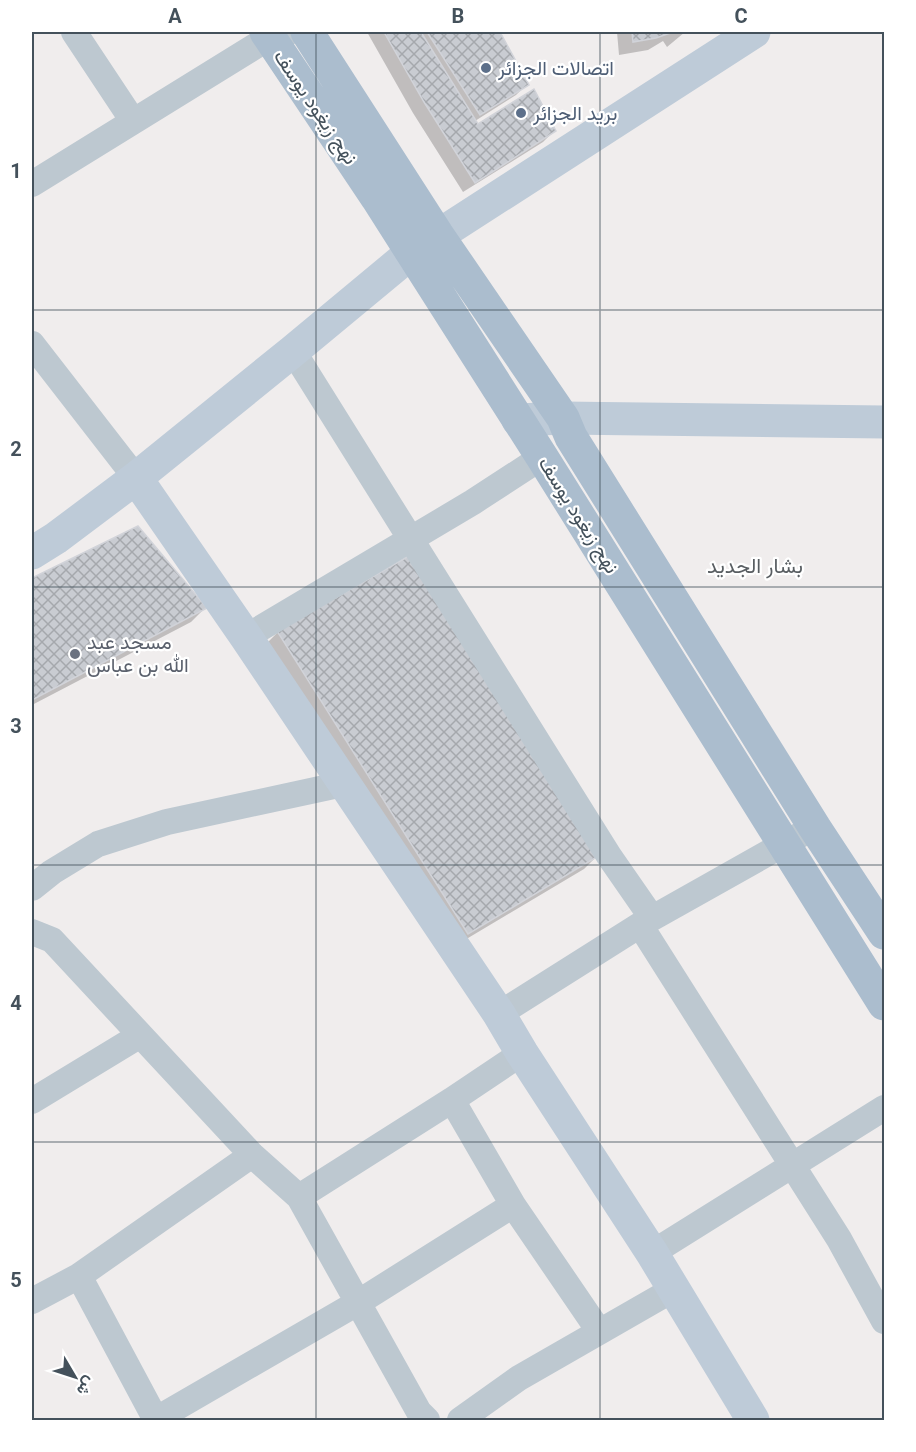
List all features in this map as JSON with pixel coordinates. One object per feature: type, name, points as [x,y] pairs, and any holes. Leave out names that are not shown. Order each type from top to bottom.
[{"type":"main road","name":"نهج زيغود يوسف","points":[[307,32],[437,234],[563,418],[572,437],[815,828],[885,933]]},
{"type":"main road","name":"نهج زيغود يوسف","points":[[275,33],[411,253],[542,457],[885,1004]]},
{"type":"street","points":[[74,32],[133,121]]},
{"type":"street","points":[[32,554],[136,478],[437,234],[754,32]]},
{"type":"street","points":[[32,184],[275,33]]},
{"type":"street","points":[[32,344],[136,478],[246,637],[499,1014],[652,1253],[753,1420]]},
{"type":"street","points":[[293,351],[609,856],[646,922],[839,1239],[885,1320]]},
{"type":"street","points":[[518,420],[563,418],[885,422]]},
{"type":"street","points":[[246,637],[473,502],[542,457]]},
{"type":"street","points":[[32,888],[52,872],[98,844],[167,822],[343,784]]},
{"type":"street","points":[[499,1014],[646,922],[784,842],[815,828]]},
{"type":"street","points":[[32,932],[52,940],[252,1155],[299,1197],[359,1302],[418,1418]]},
{"type":"street","points":[[32,1101],[139,1036]]},
{"type":"street","points":[[299,1197],[522,1053]]},
{"type":"street","points":[[452,1100],[513,1204],[599,1331]]},
{"type":"street","points":[[652,1253],[885,1108]]},
{"type":"street","points":[[32,1301],[79,1276],[252,1155]]},
{"type":"street","points":[[79,1276],[155,1420],[359,1302],[513,1204]]},
{"type":"street","points":[[460,1420],[519,1378],[674,1289]]},
{"type":"building","name":"بريد الجزائر","points":[[384,32],[421,32],[478,124],[534,89],[556,131],[475,183],[424,102]]},
{"type":"building","name":"اتصالات الجزائر","points":[[427,32],[500,32],[529,85],[480,115]]},
{"type":"building","points":[[632,32],[673,32],[633,42]]},
{"type":"building","name":"مسجد عبد الله بن عباس","points":[[138,526],[207,608],[32,700],[32,578]]},
{"type":"building","points":[[409,556],[600,855],[468,934],[277,631]]},
{"type":"place","name":"اتصالات الجزائر","points":[[486,68]]},
{"type":"place","name":"بريد الجزائر","points":[[521,113]]},
{"type":"place","name":"مسجد عبد الله بن عباس","points":[[75,654]]},
{"type":"district","name":"بشار الجديد","points":[[755,566]]}]
